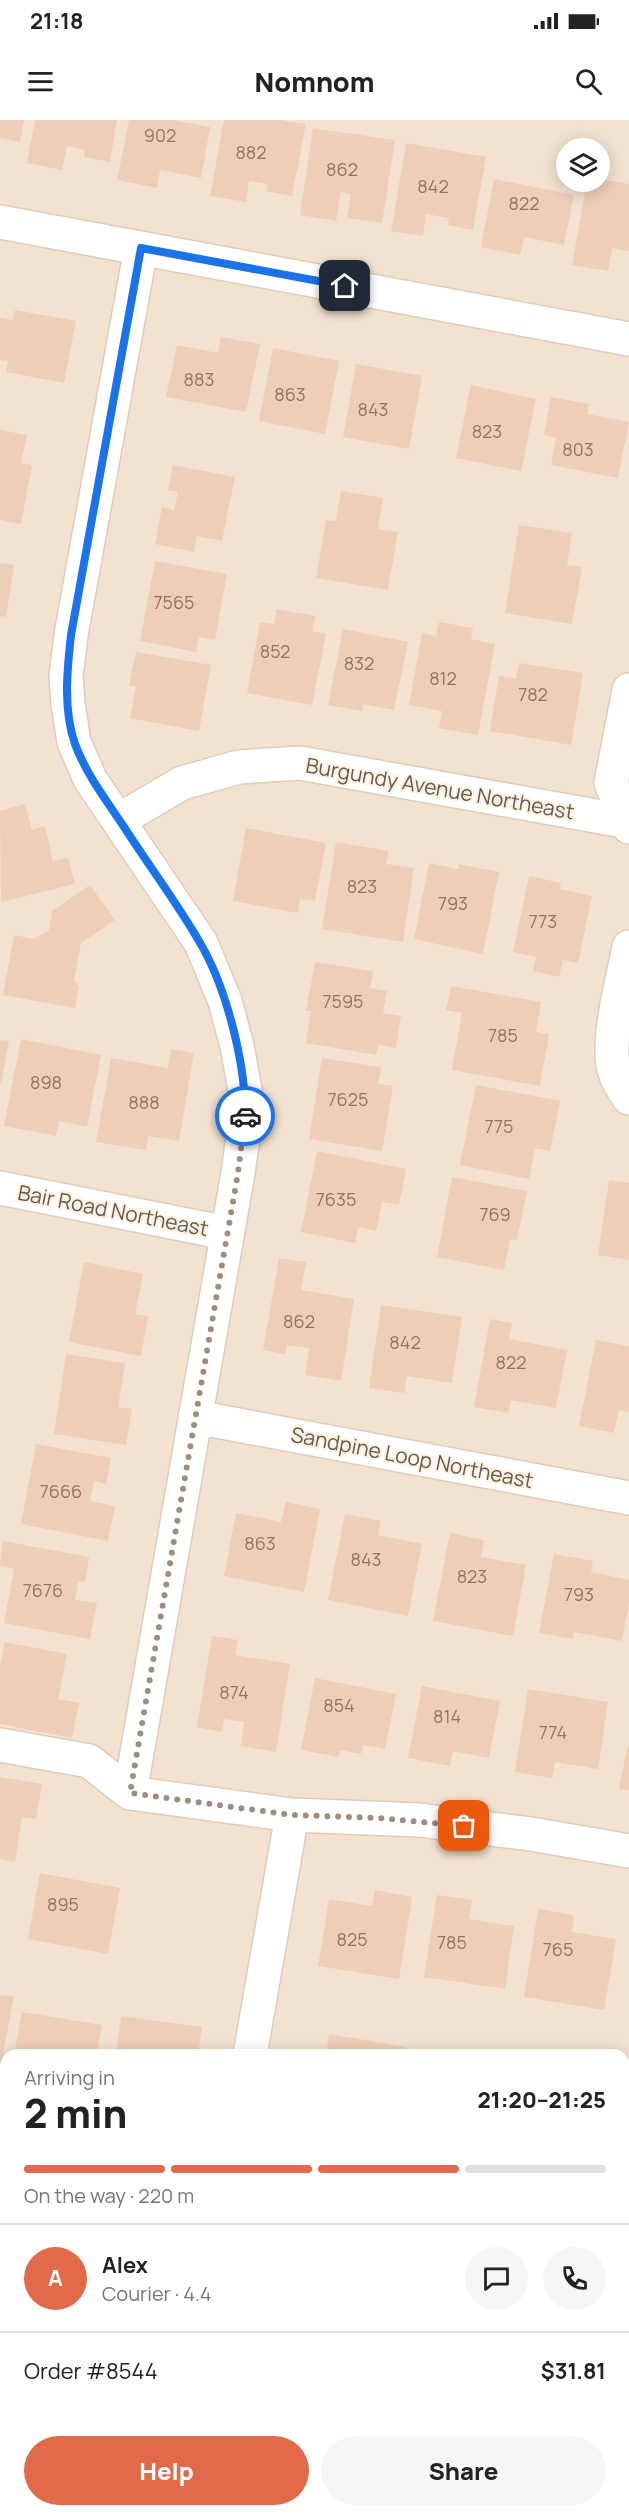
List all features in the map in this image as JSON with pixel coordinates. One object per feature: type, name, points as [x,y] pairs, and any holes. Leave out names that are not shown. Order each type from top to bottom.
[{"type":"street","points":[[0,222],[629,339]]},
{"type":"street","points":[[130,1793],[244,1130],[245,1090],[237,1046],[225,1001],[201,943],[90,779],[74,742],[68,704],[66,676],[71,635],[141,248]]},
{"type":"street","points":[[628,824],[611,783],[629,690]]},
{"type":"street","name":"Burgundy Avenue Northeast","points":[[119,820],[182,783],[239,767],[300,763],[628,824]]},
{"type":"street","points":[[629,947],[613,1038],[613,1067],[619,1085],[629,1098]]},
{"type":"street","name":"Bair Road Northeast","points":[[0,1188],[227,1233]]},
{"type":"street","name":"Sandpine Loop Northeast","points":[[195,1417],[629,1498]]},
{"type":"street","points":[[0,1745],[89,1761],[130,1793],[292,1815],[419,1820],[531,1833],[629,1851]]},
{"type":"street","points":[[251,2049],[292,1815]]},
{"type":"shaded area","points":[[0,120],[629,120],[629,2049],[0,2049]]},
{"type":"building","points":[[0,120],[24,120],[20,142],[0,138]]},
{"type":"building","points":[[35,120],[117,120],[110,162],[84,157],[85,150],[67,146],[62,170],[27,163]]},
{"type":"building","points":[[129,120],[173,120],[210,127],[201,178],[160,170],[157,188],[117,180]]},
{"type":"building","points":[[224,120],[281,120],[306,124],[292,196],[266,191],[268,184],[249,181],[246,202],[210,196]]},
{"type":"building","points":[[313,128],[395,140],[382,223],[347,218],[351,194],[341,192],[336,221],[300,215]]},
{"type":"building","points":[[406,143],[486,157],[473,230],[448,225],[449,218],[426,214],[423,236],[391,231]]},
{"type":"building","points":[[494,179],[574,195],[564,245],[524,237],[520,255],[481,247]]},
{"type":"building","points":[[610,181],[629,184],[629,251],[612,248],[608,271],[572,265],[585,192],[610,192]]},
{"type":"building","points":[[15,310],[76,321],[64,383],[6,372],[8,361],[0,360],[0,318],[13,320]]},
{"type":"building","points":[[221,337],[260,344],[246,412],[166,397],[177,345],[218,353]]},
{"type":"building","points":[[273,348],[339,361],[325,434],[259,421]]},
{"type":"building","points":[[356,364],[422,376],[409,449],[343,437]]},
{"type":"building","points":[[471,385],[536,399],[521,471],[456,458]]},
{"type":"building","points":[[551,397],[589,404],[587,414],[629,422],[618,478],[551,465],[556,438],[544,435]]},
{"type":"building","points":[[0,430],[27,435],[21,463],[32,465],[21,524],[0,520]]},
{"type":"building","points":[[173,465],[235,477],[222,541],[197,536],[194,552],[155,544],[162,507],[174,510],[178,492],[168,490]]},
{"type":"building","points":[[341,491],[383,498],[378,529],[398,532],[388,590],[316,578],[326,520],[336,521]]},
{"type":"building","points":[[519,525],[572,533],[567,565],[582,567],[572,624],[505,613]]},
{"type":"building","points":[[155,561],[227,574],[215,640],[199,637],[196,652],[140,641]]},
{"type":"building","points":[[0,563],[14,565],[6,617],[0,616]]},
{"type":"building","points":[[277,609],[315,616],[312,631],[326,634],[312,705],[247,693],[260,622],[274,624]]},
{"type":"building","points":[[439,622],[473,628],[471,639],[495,644],[478,735],[439,728],[442,711],[409,705],[422,633],[436,636]]},
{"type":"building","points":[[343,629],[408,642],[394,710],[363,704],[362,711],[328,705]]},
{"type":"building","points":[[136,652],[211,665],[199,731],[130,718],[136,687],[129,686]]},
{"type":"building","points":[[519,663],[583,673],[571,745],[490,731],[499,676],[516,679]]},
{"type":"building","points":[[25,804],[32,830],[45,826],[53,861],[68,858],[75,884],[1,902],[0,811]]},
{"type":"building","points":[[246,828],[326,843],[315,901],[300,899],[298,913],[233,901]]},
{"type":"building","points":[[336,842],[389,851],[386,864],[414,868],[403,942],[322,929]]},
{"type":"building","points":[[429,863],[458,869],[458,864],[499,872],[483,954],[414,939]]},
{"type":"building","points":[[529,876],[561,883],[560,889],[592,896],[578,963],[563,960],[559,977],[533,971],[536,957],[513,952]]},
{"type":"building","points":[[90,885],[115,920],[81,943],[74,980],[79,987],[75,1008],[3,995],[14,935],[34,939],[49,930],[52,911]]},
{"type":"building","points":[[315,962],[373,971],[370,988],[387,991],[383,1013],[401,1016],[396,1048],[378,1045],[376,1055],[306,1043],[311,1011],[306,1011]]},
{"type":"building","points":[[451,986],[541,1002],[536,1032],[549,1034],[540,1086],[452,1070],[462,1013],[446,1010]]},
{"type":"building","points":[[21,1039],[101,1055],[87,1127],[59,1121],[56,1136],[4,1126]]},
{"type":"building","points":[[0,1040],[9,1041],[1,1083],[0,1083]]},
{"type":"building","points":[[171,1049],[194,1053],[179,1141],[148,1136],[146,1150],[96,1142],[111,1058],[168,1068]]},
{"type":"building","points":[[322,1058],[381,1067],[378,1084],[393,1086],[382,1151],[309,1139]]},
{"type":"building","points":[[476,1085],[560,1101],[550,1151],[535,1148],[529,1179],[460,1165]]},
{"type":"building","points":[[317,1151],[406,1169],[399,1205],[382,1202],[376,1231],[358,1227],[355,1243],[301,1232]]},
{"type":"building","points":[[452,1177],[527,1191],[517,1240],[510,1239],[504,1270],[437,1257]]},
{"type":"building","points":[[609,1180],[629,1183],[629,1260],[598,1255]]},
{"type":"building","points":[[279,1258],[306,1262],[301,1290],[354,1299],[341,1381],[305,1375],[309,1348],[287,1345],[285,1354],[263,1350]]},
{"type":"building","points":[[84,1262],[143,1274],[135,1314],[148,1316],[141,1356],[69,1342]]},
{"type":"building","points":[[381,1305],[462,1317],[452,1383],[407,1376],[404,1393],[369,1388]]},
{"type":"building","points":[[490,1319],[512,1323],[509,1339],[567,1350],[556,1408],[511,1400],[508,1413],[474,1407]]},
{"type":"building","points":[[596,1340],[629,1346],[629,1412],[619,1410],[614,1433],[579,1426]]},
{"type":"building","points":[[66,1354],[125,1363],[118,1407],[132,1409],[126,1445],[54,1434]]},
{"type":"building","points":[[36,1444],[111,1458],[106,1484],[94,1481],[90,1501],[115,1506],[108,1541],[21,1524]]},
{"type":"building","points":[[286,1502],[320,1509],[304,1592],[224,1576],[236,1513],[281,1522]]},
{"type":"building","points":[[345,1514],[381,1521],[378,1535],[422,1544],[408,1616],[328,1600]]},
{"type":"building","points":[[450,1533],[484,1540],[481,1557],[526,1565],[513,1636],[433,1621]]},
{"type":"building","points":[[3,1541],[89,1557],[85,1582],[78,1581],[75,1600],[97,1603],[90,1639],[4,1623],[14,1569],[0,1566]]},
{"type":"building","points":[[554,1554],[593,1561],[591,1572],[629,1580],[629,1603],[622,1641],[574,1632],[573,1639],[539,1633]]},
{"type":"building","points":[[212,1636],[238,1640],[235,1655],[290,1664],[276,1752],[241,1746],[244,1722],[224,1719],[222,1732],[197,1727]]},
{"type":"building","points":[[5,1642],[67,1654],[58,1699],[79,1703],[72,1738],[0,1724],[0,1666]]},
{"type":"building","points":[[315,1678],[396,1694],[385,1749],[363,1745],[361,1754],[340,1750],[339,1757],[301,1750]]},
{"type":"building","points":[[422,1686],[500,1701],[489,1758],[453,1751],[450,1766],[408,1758]]},
{"type":"building","points":[[528,1689],[608,1702],[598,1769],[555,1762],[552,1778],[515,1772]]},
{"type":"building","points":[[629,1744],[629,1790],[619,1789]]},
{"type":"building","points":[[0,1777],[42,1784],[36,1819],[22,1817],[15,1862],[0,1859]]},
{"type":"building","points":[[40,1873],[120,1888],[108,1954],[28,1939]]},
{"type":"building","points":[[375,1890],[412,1897],[399,1979],[318,1966],[329,1899],[372,1906]]},
{"type":"building","points":[[437,1895],[472,1900],[469,1919],[514,1926],[505,1989],[424,1977]]},
{"type":"building","points":[[538,1909],[574,1915],[572,1932],[616,1939],[604,2010],[524,1997]]},
{"type":"building","points":[[0,1995],[14,1997],[4,2049],[0,2049]]},
{"type":"building","points":[[22,2012],[102,2025],[98,2049],[15,2049]]},
{"type":"building","points":[[121,2016],[202,2027],[199,2049],[117,2049]]},
{"type":"building","points":[[329,2034],[406,2047],[406,2049],[327,2049]]},
{"type":"way so far","points":[[245,1116],[238,1173],[130,1793],[292,1815],[359,1816],[464,1826]]},
{"type":"route","points":[[245,1116],[245,1090],[237,1046],[225,1001],[201,943],[90,779],[74,742],[66,676],[71,635],[141,248],[345,286]]}]
